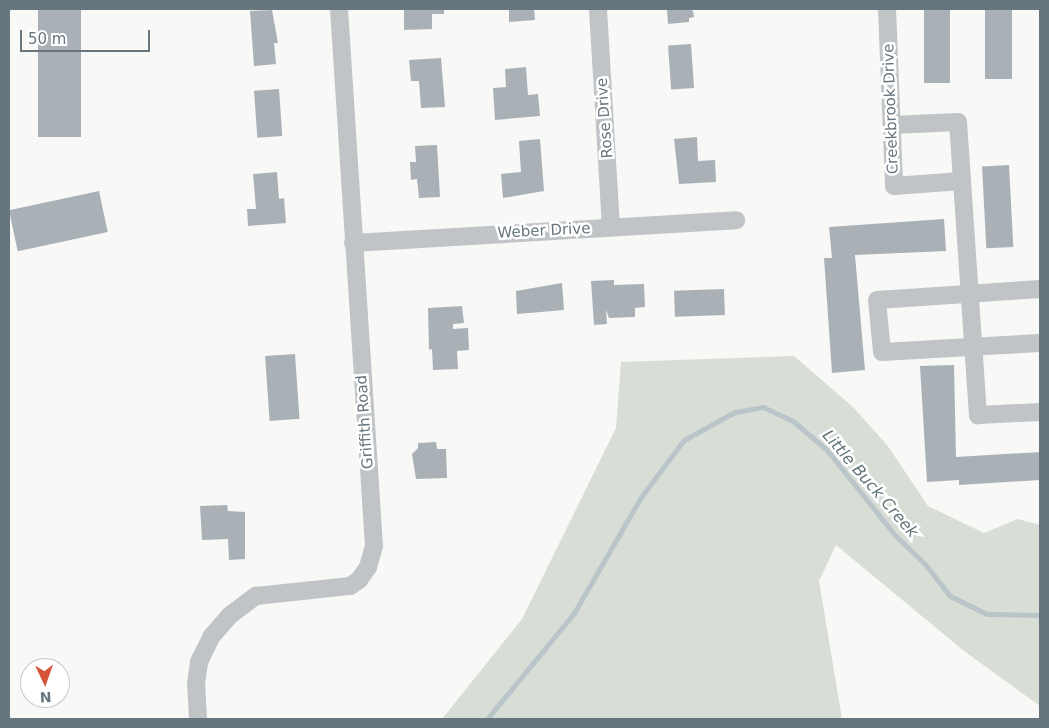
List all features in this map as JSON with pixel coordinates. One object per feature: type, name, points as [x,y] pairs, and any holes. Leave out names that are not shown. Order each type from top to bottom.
[{"type":"street","name":"Griffith Road","points":[[198,719],[199,662],[211,637],[229,616],[256,596],[350,586],[360,580],[368,566],[374,546],[338,9]]},
{"type":"street","name":"Rose Drive","points":[[598,9],[612,228]]},
{"type":"street","name":"Creekbrook Drive","points":[[887,9],[894,186],[962,181]]},
{"type":"street","points":[[892,124],[958,122],[978,415],[1040,412]]},
{"type":"street","name":"Weber Drive","points":[[353,243],[736,220]]},
{"type":"street","points":[[1040,289],[878,300],[882,352],[1040,343]]},
{"type":"shaded area","points":[[794,356],[853,407],[887,445],[928,506],[984,533],[1018,519],[1040,525],[1040,706],[964,651],[836,545],[819,581],[842,719],[442,719],[522,619],[616,428],[621,362]]},
{"type":"building","points":[[38,9],[81,9],[81,137],[38,137]]},
{"type":"building","points":[[404,9],[444,9],[444,14],[432,14],[432,29],[404,30]]},
{"type":"building","points":[[509,9],[534,9],[535,20],[509,22]]},
{"type":"building","points":[[667,9],[689,9],[693,11],[694,17],[689,18],[689,22],[668,24]]},
{"type":"building","points":[[924,9],[950,9],[950,83],[924,83]]},
{"type":"building","points":[[985,9],[1012,9],[1012,79],[985,79]]},
{"type":"building","points":[[272,10],[278,43],[274,43],[276,64],[254,66],[250,11]]},
{"type":"building","points":[[691,44],[694,88],[671,89],[668,46]]},
{"type":"building","points":[[441,58],[445,107],[421,108],[419,81],[411,81],[409,60]]},
{"type":"building","points":[[526,67],[528,95],[538,94],[540,116],[495,120],[493,88],[506,87],[505,69]]},
{"type":"building","points":[[279,89],[282,136],[257,138],[254,91]]},
{"type":"building","points":[[697,137],[698,161],[715,160],[716,182],[679,184],[674,139]]},
{"type":"building","points":[[540,139],[544,191],[503,198],[501,174],[521,172],[519,141]]},
{"type":"building","points":[[437,145],[440,197],[419,198],[417,179],[411,180],[410,162],[416,162],[415,146]]},
{"type":"building","points":[[1009,165],[1013,247],[986,248],[982,166]]},
{"type":"building","points":[[277,172],[279,199],[284,198],[286,223],[248,226],[247,209],[256,209],[253,174]]},
{"type":"building","points":[[99,191],[108,232],[18,251],[9,210]]},
{"type":"building","points":[[944,219],[946,251],[855,255],[865,370],[832,373],[824,258],[832,258],[829,227]]},
{"type":"building","points":[[614,280],[614,285],[644,284],[645,307],[635,308],[635,317],[609,318],[606,310],[607,324],[594,325],[591,281]]},
{"type":"building","points":[[562,283],[564,310],[517,314],[516,291]]},
{"type":"building","points":[[724,289],[725,315],[675,317],[674,291]]},
{"type":"building","points":[[462,306],[464,323],[453,324],[453,329],[468,328],[469,350],[457,351],[458,369],[433,370],[432,349],[429,350],[428,308]]},
{"type":"building","points":[[295,354],[300,419],[270,421],[265,356]]},
{"type":"building","points":[[954,365],[956,457],[1040,452],[1040,480],[959,485],[959,480],[927,482],[920,366]]},
{"type":"building","points":[[436,442],[437,449],[446,449],[447,478],[416,479],[412,454],[418,448],[418,443]]},
{"type":"building","points":[[227,505],[228,511],[245,512],[245,559],[229,560],[228,539],[202,540],[200,506]]},
{"type":"waterway","name":"Little Buck Creek","points":[[487,719],[574,613],[641,497],[684,440],[735,412],[763,407],[793,421],[827,450],[894,534],[925,564],[950,596],[987,614],[1040,615]]}]
